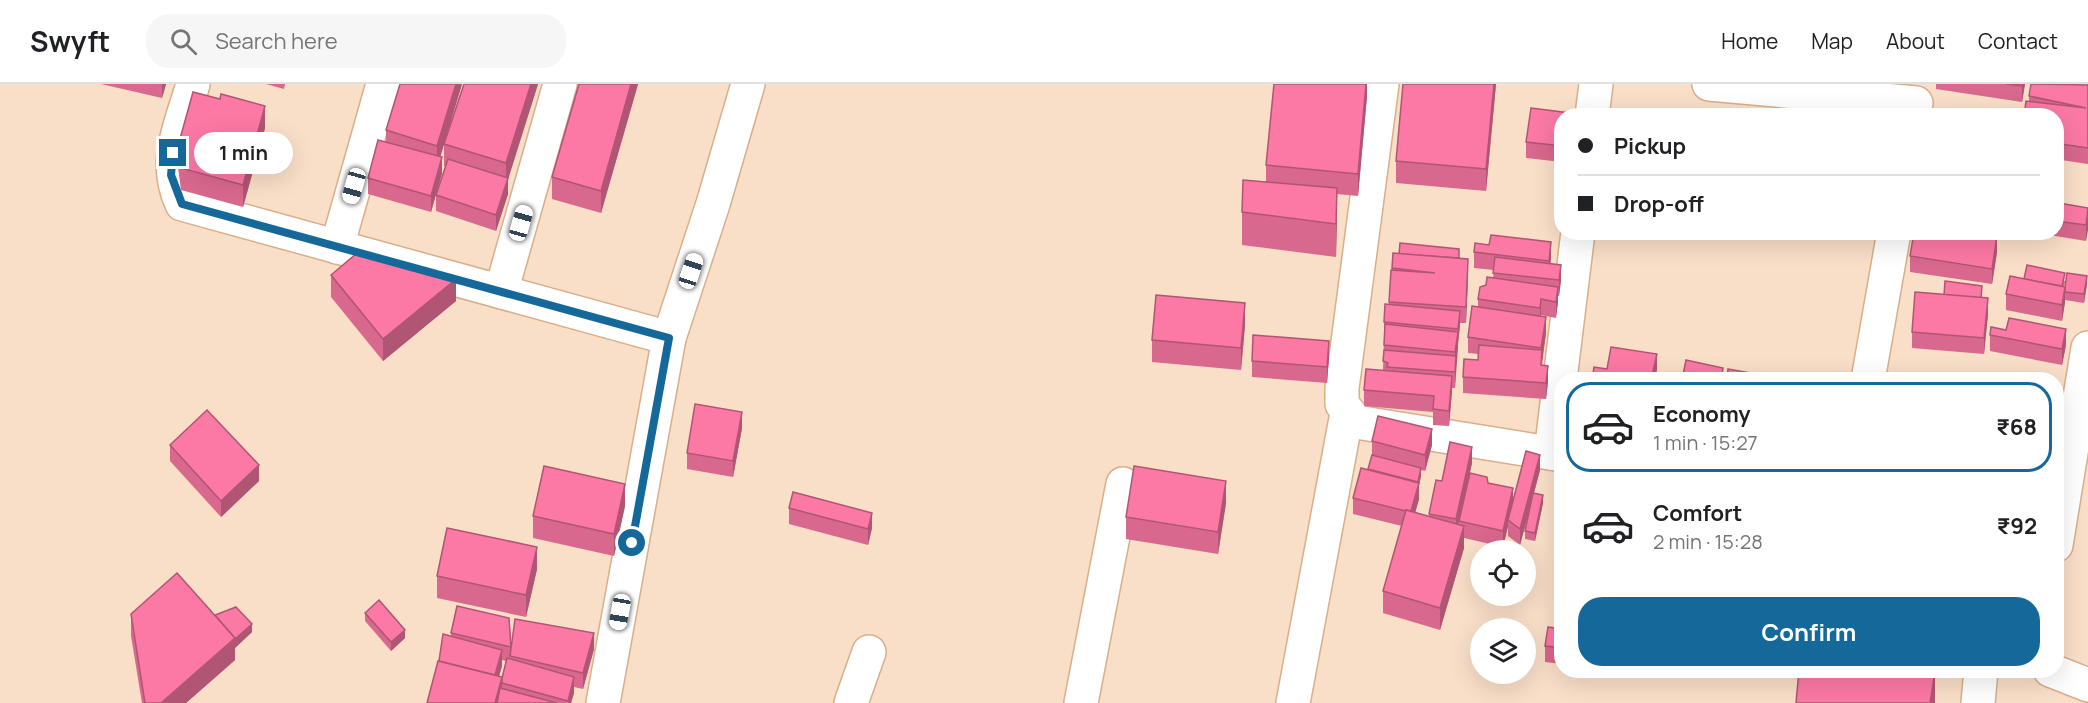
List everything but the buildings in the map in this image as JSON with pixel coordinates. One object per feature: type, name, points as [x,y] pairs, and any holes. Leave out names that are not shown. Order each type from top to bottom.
[{"type":"street","points":[[193,84],[173,153],[171,175],[182,204],[669,338]]},
{"type":"street","points":[[337,247],[382,84]]},
{"type":"street","points":[[501,292],[560,84]]},
{"type":"street","points":[[603,703],[669,338],[713,204],[748,84]]},
{"type":"street","points":[[1382,84],[1342,388],[1342,404],[1356,422],[1554,454]]},
{"type":"street","points":[[1593,108],[1596,84]]},
{"type":"street","points":[[1709,84],[1916,101]]},
{"type":"street","points":[[1564,372],[1577,240]]},
{"type":"street","points":[[1869,372],[1893,240]]},
{"type":"street","points":[[2064,497],[2088,348]]},
{"type":"street","points":[[1293,703],[1347,413]]},
{"type":"street","points":[[1081,703],[1123,484]]},
{"type":"street","points":[[851,703],[869,652]]},
{"type":"street","points":[[2064,676],[2088,685]]},
{"type":"street","points":[[1978,703],[1980,678]]},
{"type":"route","points":[[173,153],[171,175],[182,204],[669,338],[632,543]]}]
